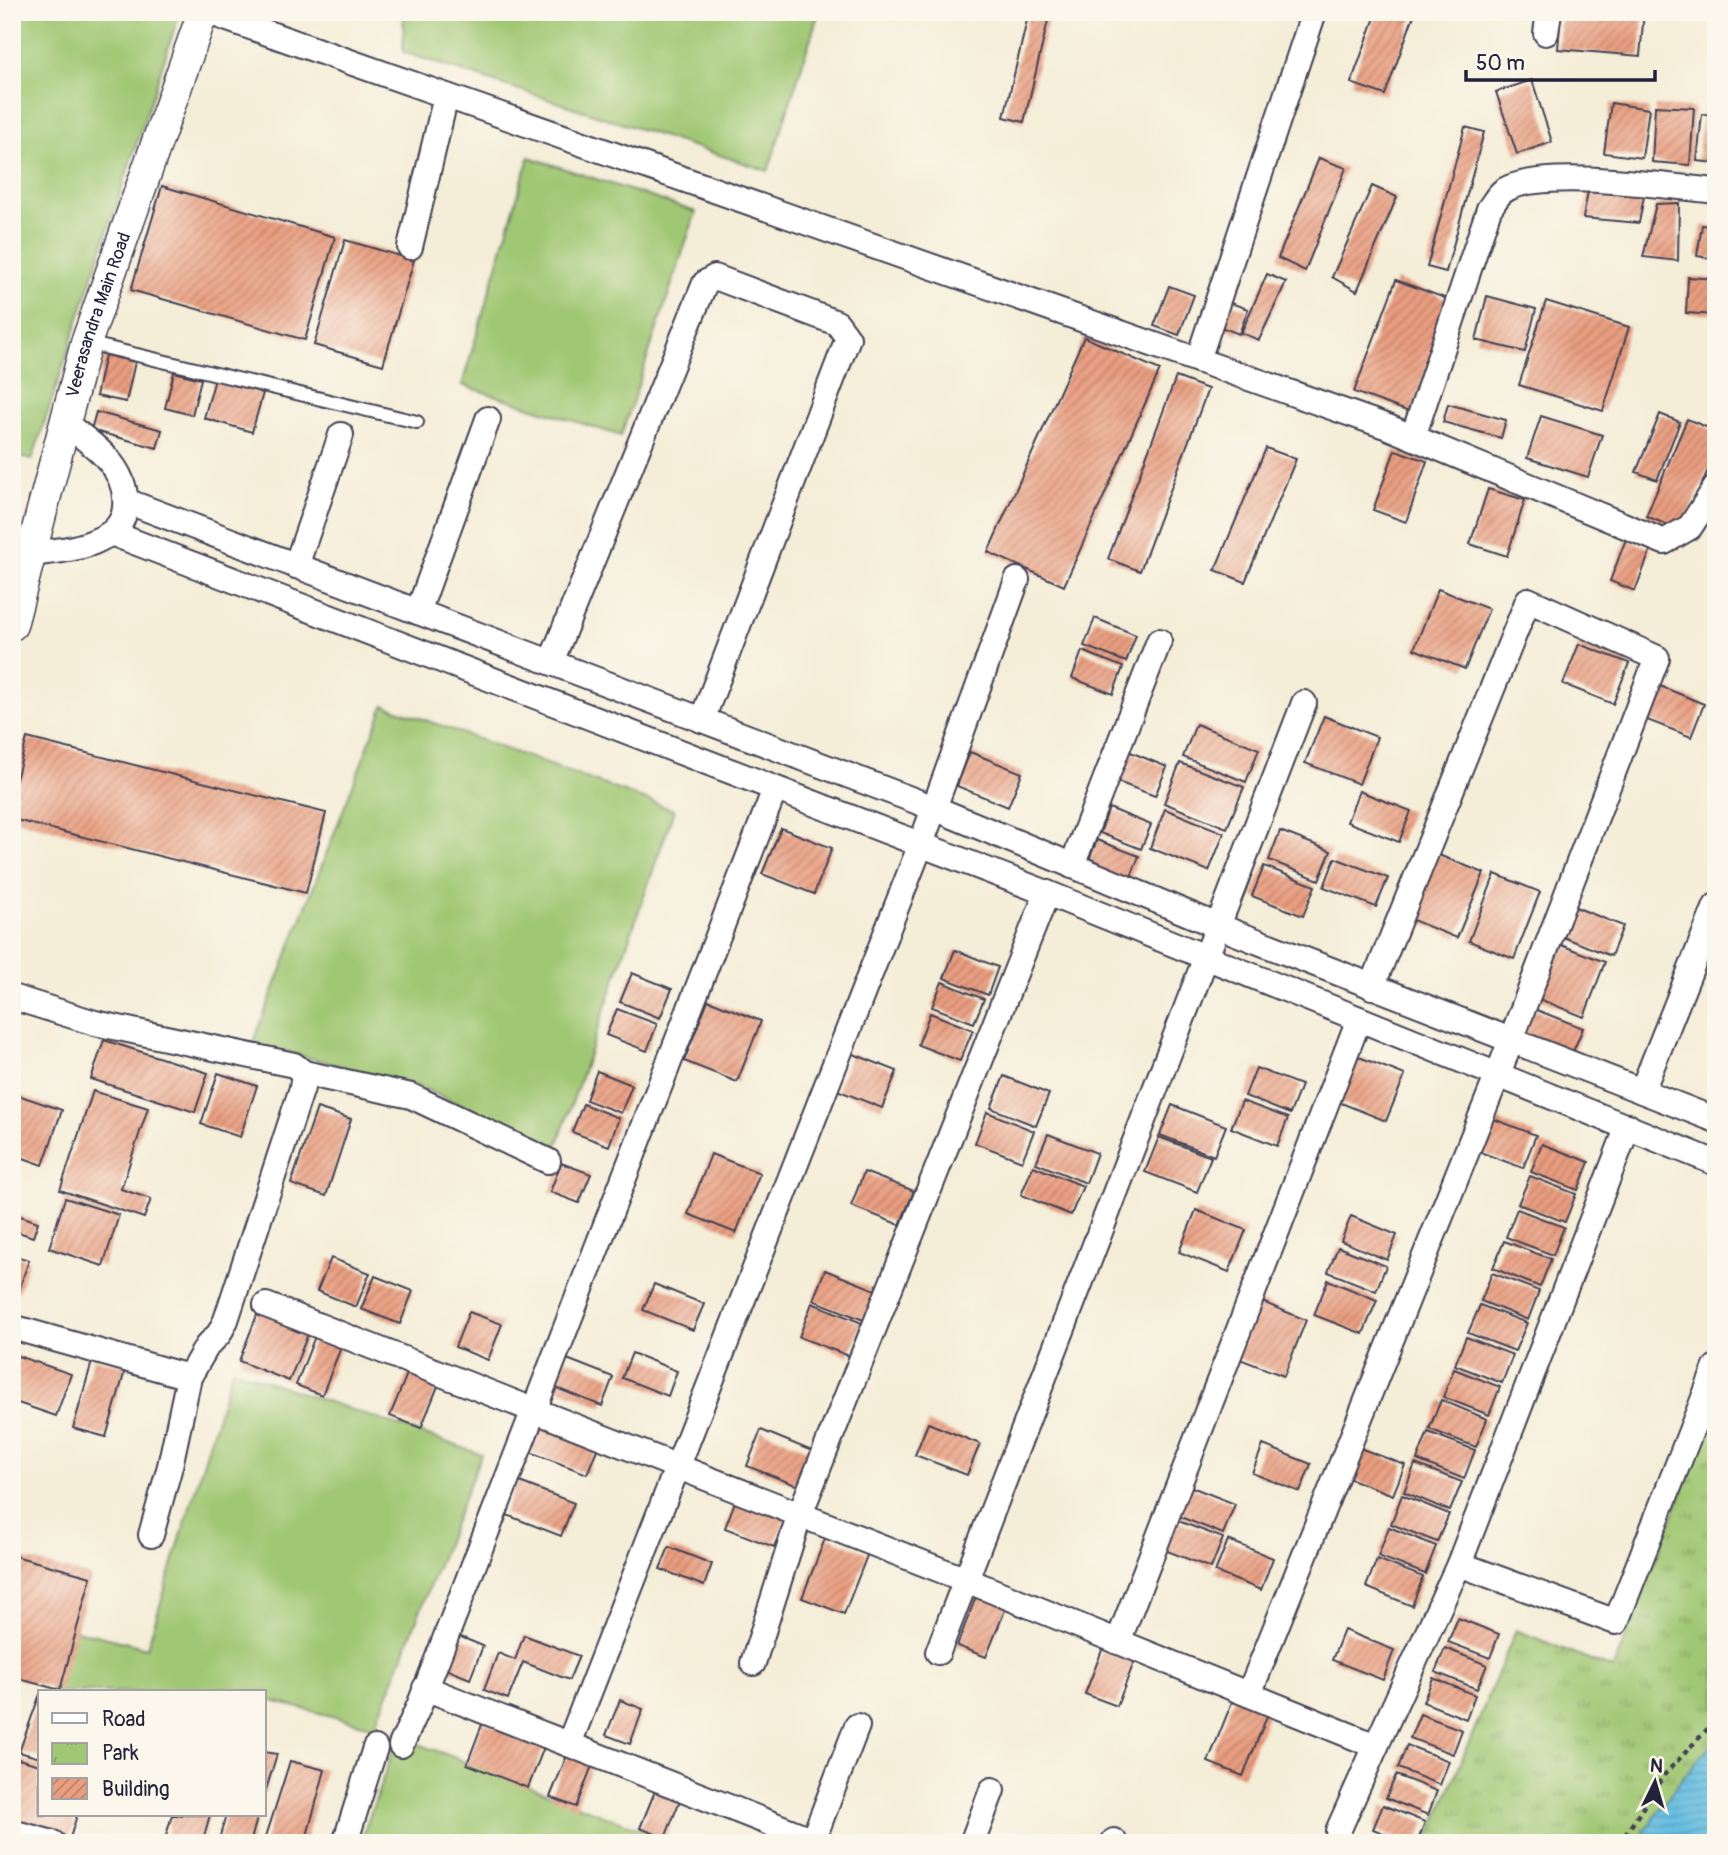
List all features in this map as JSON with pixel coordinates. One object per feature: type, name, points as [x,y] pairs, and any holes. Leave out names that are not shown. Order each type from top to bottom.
[{"type":"street","points":[[205,12],[1413,437],[1664,542],[1690,527],[1716,487]]},
{"type":"street","name":"Veerasandra Main Road","points":[[12,625],[23,566],[86,343],[205,12]]},
{"type":"street","points":[[1198,360],[1314,12]]},
{"type":"street","points":[[410,247],[446,96]]},
{"type":"street","points":[[1413,437],[1489,209],[1503,191],[1531,181],[1588,178],[1716,191]]},
{"type":"street","points":[[551,662],[705,283],[715,277],[837,323],[848,338],[702,720]]},
{"type":"street","points":[[418,612],[488,419]]},
{"type":"street","points":[[23,566],[98,540],[121,524],[126,501],[125,490],[115,467],[93,443],[64,423]]},
{"type":"street","points":[[261,591],[286,562],[341,435]]},
{"type":"street","points":[[126,501],[934,808],[1219,926],[1716,1120]]},
{"type":"street","points":[[111,533],[1047,893],[1716,1163]]},
{"type":"street","points":[[569,1744],[921,844],[1017,580]]},
{"type":"street","points":[[1249,1694],[1498,1074],[1657,657],[1528,600],[1372,987]]},
{"type":"street","points":[[1072,866],[1160,641]]},
{"type":"street","points":[[938,1652],[1304,703]]},
{"type":"street","points":[[401,1745],[534,1411],[775,789]]},
{"type":"street","points":[[753,1663],[800,1514],[1047,893]]},
{"type":"street","points":[[1642,1091],[1716,906]]},
{"type":"street","points":[[12,997],[95,1023],[293,1065],[304,1073],[411,1096],[548,1161]]},
{"type":"street","points":[[1118,1642],[1359,1018]]},
{"type":"street","points":[[151,1535],[170,1466],[189,1377],[226,1320],[302,1088],[304,1073]]},
{"type":"street","points":[[1338,1831],[1458,1564],[1628,1126]]},
{"type":"street","points":[[266,1305],[800,1514],[1376,1746]]},
{"type":"street","points":[[12,1326],[189,1377]]},
{"type":"street","points":[[1458,1564],[1616,1622],[1716,1367]]},
{"type":"street","points":[[425,1688],[813,1841],[857,1726]]},
{"type":"street","points":[[345,1843],[375,1748]]},
{"type":"street","points":[[972,1843],[992,1790]]},
{"type":"street","points":[[12,1832],[53,1843]]},
{"type":"lane","points":[[86,343],[417,422]]},
{"type":"path","points":[[1620,1843],[1664,1775],[1716,1720]]},
{"type":"green space","points":[[12,12],[180,12],[32,460],[12,455]]},
{"type":"green space","points":[[404,12],[819,12],[768,171],[403,52]]},
{"type":"green space","points":[[529,157],[696,212],[621,436],[462,385]]},
{"type":"green space","points":[[384,705],[674,810],[557,1146],[417,1086],[253,1043]]},
{"type":"green space","points":[[232,1369],[481,1454],[375,1727],[266,1700],[266,1690],[52,1690],[68,1628],[147,1648]]},
{"type":"green space","points":[[1716,1405],[1716,1739],[1683,1777],[1636,1843],[1427,1843],[1516,1630],[1613,1669]]},
{"type":"green space","points":[[398,1736],[676,1843],[360,1843]]},
{"type":"water","points":[[1716,1739],[1716,1843],[1636,1843],[1683,1777]]},
{"type":"building","points":[[1029,12],[1050,12],[1024,122],[1004,117]]},
{"type":"building","points":[[1377,12],[1407,12],[1414,15],[1385,95],[1351,83]]},
{"type":"building","points":[[1561,12],[1644,12],[1640,56],[1558,49]]},
{"type":"building","points":[[1532,80],[1552,142],[1517,154],[1496,92]]},
{"type":"building","points":[[1611,103],[1649,109],[1642,158],[1604,153]]},
{"type":"building","points":[[1655,106],[1694,108],[1690,165],[1652,162]]},
{"type":"building","points":[[1702,114],[1716,115],[1716,163],[1697,161]]},
{"type":"building","points":[[1465,127],[1484,132],[1446,272],[1427,267]]},
{"type":"building","points":[[1319,158],[1346,168],[1305,271],[1278,258]]},
{"type":"building","points":[[162,186],[335,237],[305,340],[131,290]]},
{"type":"building","points":[[1372,186],[1397,197],[1357,291],[1332,277]]},
{"type":"building","points":[[1589,186],[1644,196],[1639,223],[1583,218]]},
{"type":"building","points":[[1679,203],[1678,261],[1643,257],[1656,204]]},
{"type":"building","points":[[1702,225],[1716,227],[1716,259],[1697,256]]},
{"type":"building","points":[[345,240],[414,260],[383,365],[314,345]]},
{"type":"building","points":[[1267,274],[1286,282],[1259,340],[1241,333]]},
{"type":"building","points":[[1688,277],[1716,279],[1716,315],[1686,313]]},
{"type":"building","points":[[1396,280],[1453,301],[1412,413],[1354,392]]},
{"type":"building","points":[[1169,286],[1194,295],[1179,335],[1154,326]]},
{"type":"building","points":[[1487,296],[1536,309],[1525,352],[1476,340]]},
{"type":"building","points":[[1222,300],[1248,309],[1239,334],[1213,324]]},
{"type":"building","points":[[1546,301],[1629,327],[1603,411],[1519,385]]},
{"type":"building","points":[[1084,337],[1160,370],[1064,586],[988,552]]},
{"type":"building","points":[[105,355],[135,362],[126,402],[96,396]]},
{"type":"building","points":[[174,372],[201,379],[192,415],[165,408]]},
{"type":"building","points":[[1176,377],[1208,389],[1140,571],[1108,559]]},
{"type":"building","points":[[215,379],[263,393],[252,432],[204,418]]},
{"type":"building","points":[[1448,404],[1506,420],[1501,438],[1443,422]]},
{"type":"building","points":[[96,412],[162,430],[157,448],[91,430]]},
{"type":"building","points":[[1660,414],[1680,422],[1657,480],[1636,472]]},
{"type":"building","points":[[1541,416],[1602,435],[1588,477],[1527,458]]},
{"type":"building","points":[[1687,419],[1716,431],[1716,451],[1682,531],[1646,516]]},
{"type":"building","points":[[1266,448],[1296,459],[1245,582],[1215,570]]},
{"type":"building","points":[[1395,450],[1427,461],[1406,522],[1373,510]]},
{"type":"building","points":[[1488,489],[1525,500],[1507,556],[1470,544]]},
{"type":"building","points":[[1626,539],[1651,549],[1635,591],[1610,581]]},
{"type":"building","points":[[1438,589],[1489,609],[1465,669],[1414,649]]},
{"type":"building","points":[[1095,618],[1136,635],[1126,662],[1084,646]]},
{"type":"building","points":[[1579,644],[1629,663],[1613,704],[1563,684]]},
{"type":"building","points":[[1082,651],[1123,667],[1113,694],[1072,678]]},
{"type":"building","points":[[1660,686],[1704,704],[1691,737],[1647,720]]},
{"type":"building","points":[[1324,716],[1377,737],[1359,784],[1305,763]]},
{"type":"building","points":[[1196,724],[1259,749],[1246,782],[1183,757]]},
{"type":"building","points":[[27,738],[326,813],[306,893],[12,819],[12,795]]},
{"type":"building","points":[[1128,751],[1167,767],[1155,796],[1115,781]]},
{"type":"building","points":[[970,752],[1022,773],[1008,807],[957,786]]},
{"type":"building","points":[[1180,763],[1244,787],[1227,828],[1164,803]]},
{"type":"building","points":[[1359,791],[1411,811],[1399,842],[1347,822]]},
{"type":"building","points":[[1109,808],[1151,825],[1141,849],[1100,833]]},
{"type":"building","points":[[1165,809],[1224,833],[1209,871],[1150,848]]},
{"type":"building","points":[[781,828],[832,848],[814,894],[762,874]]},
{"type":"building","points":[[1280,831],[1331,851],[1319,880],[1269,860]]},
{"type":"building","points":[[1097,840],[1139,856],[1129,882],[1087,865]]},
{"type":"building","points":[[1436,854],[1484,873],[1457,938],[1410,919]]},
{"type":"building","points":[[1335,858],[1388,878],[1376,907],[1324,887]]},
{"type":"building","points":[[1264,866],[1315,886],[1303,916],[1252,896]]},
{"type":"building","points":[[1495,874],[1540,892],[1514,959],[1469,941]]},
{"type":"building","points":[[1575,907],[1623,926],[1611,956],[1563,937]]},
{"type":"building","points":[[1561,945],[1605,962],[1584,1017],[1539,999]]},
{"type":"building","points":[[955,950],[998,967],[988,995],[944,978]]},
{"type":"building","points":[[632,973],[672,989],[660,1018],[620,1002]]},
{"type":"building","points":[[942,982],[984,999],[974,1023],[932,1007]]},
{"type":"building","points":[[708,1000],[761,1021],[737,1082],[684,1061]]},
{"type":"building","points":[[617,1009],[657,1024],[647,1051],[606,1035]]},
{"type":"building","points":[[1534,1009],[1583,1028],[1570,1059],[1522,1040]]},
{"type":"building","points":[[930,1013],[973,1030],[960,1061],[918,1045]]},
{"type":"building","points":[[104,1040],[208,1073],[195,1112],[91,1079]]},
{"type":"building","points":[[851,1053],[897,1071],[882,1108],[837,1090]]},
{"type":"building","points":[[1354,1055],[1405,1075],[1386,1121],[1336,1101]]},
{"type":"building","points":[[1256,1068],[1301,1085],[1290,1114],[1245,1096]]},
{"type":"building","points":[[597,1071],[632,1085],[621,1113],[586,1100]]},
{"type":"building","points":[[218,1073],[257,1086],[240,1137],[201,1124]]},
{"type":"building","points":[[1004,1076],[1049,1094],[1036,1126],[991,1108]]},
{"type":"building","points":[[93,1091],[148,1108],[121,1189],[151,1199],[144,1218],[60,1190]]},
{"type":"building","points":[[12,1093],[62,1110],[43,1165],[12,1154]]},
{"type":"building","points":[[1242,1101],[1288,1118],[1277,1146],[1231,1128]]},
{"type":"building","points":[[583,1104],[619,1118],[609,1146],[572,1132]]},
{"type":"building","points":[[1172,1105],[1226,1126],[1214,1156],[1160,1135]]},
{"type":"building","points":[[317,1108],[351,1119],[326,1196],[291,1184]]},
{"type":"building","points":[[987,1112],[1034,1131],[1022,1161],[975,1143]]},
{"type":"building","points":[[1491,1118],[1536,1135],[1523,1168],[1477,1151]]},
{"type":"building","points":[[1048,1134],[1097,1153],[1086,1183],[1036,1163]]},
{"type":"building","points":[[1159,1137],[1211,1157],[1197,1192],[1145,1172]]},
{"type":"building","points":[[1542,1144],[1589,1162],[1578,1190],[1531,1172]]},
{"type":"building","points":[[711,1154],[760,1173],[736,1233],[688,1214]]},
{"type":"building","points":[[561,1163],[591,1174],[579,1203],[550,1192]]},
{"type":"building","points":[[1033,1166],[1083,1186],[1071,1215],[1021,1195]]},
{"type":"building","points":[[864,1172],[914,1191],[900,1225],[851,1206]]},
{"type":"building","points":[[1530,1176],[1576,1194],[1565,1222],[1518,1204]]},
{"type":"building","points":[[65,1198],[119,1215],[103,1266],[49,1248]]},
{"type":"building","points":[[1517,1209],[1564,1227],[1553,1255],[1506,1237]]},
{"type":"building","points":[[1196,1210],[1246,1230],[1229,1272],[1179,1252]]},
{"type":"building","points":[[12,1213],[38,1222],[33,1237],[12,1230]]},
{"type":"building","points":[[1351,1216],[1397,1235],[1387,1260],[1341,1241]]},
{"type":"building","points":[[1504,1241],[1551,1259],[1540,1287],[1493,1268]]},
{"type":"building","points":[[1338,1247],[1386,1266],[1376,1291],[1328,1272]]},
{"type":"building","points":[[15,1256],[29,1260],[18,1293],[12,1292],[12,1264]]},
{"type":"building","points":[[331,1258],[370,1273],[356,1307],[317,1291]]},
{"type":"building","points":[[825,1270],[878,1291],[866,1321],[813,1300]]},
{"type":"building","points":[[1492,1273],[1539,1291],[1528,1320],[1481,1301]]},
{"type":"building","points":[[375,1276],[413,1291],[400,1324],[361,1309]]},
{"type":"building","points":[[1328,1280],[1377,1300],[1363,1334],[1314,1315]]},
{"type":"building","points":[[654,1284],[704,1304],[693,1330],[643,1310]]},
{"type":"building","points":[[1260,1301],[1306,1320],[1284,1376],[1237,1358]]},
{"type":"building","points":[[812,1303],[862,1323],[849,1356],[799,1337]]},
{"type":"building","points":[[1480,1305],[1527,1323],[1515,1351],[1468,1333]]},
{"type":"building","points":[[259,1310],[310,1329],[289,1381],[239,1361]]},
{"type":"building","points":[[469,1312],[502,1324],[488,1360],[455,1347]]},
{"type":"building","points":[[317,1331],[343,1342],[322,1395],[296,1385]]},
{"type":"building","points":[[1466,1337],[1513,1355],[1502,1383],[1455,1365]]},
{"type":"building","points":[[632,1353],[677,1371],[668,1396],[622,1378]]},
{"type":"building","points":[[12,1354],[71,1374],[56,1416],[12,1401]]},
{"type":"building","points":[[562,1357],[613,1377],[602,1406],[551,1386]]},
{"type":"building","points":[[93,1358],[126,1367],[106,1437],[73,1428]]},
{"type":"building","points":[[409,1369],[440,1381],[421,1428],[390,1416]]},
{"type":"building","points":[[1454,1369],[1500,1387],[1489,1415],[1443,1397]]},
{"type":"building","points":[[1441,1400],[1487,1419],[1476,1447],[1429,1429]]},
{"type":"building","points":[[543,1420],[600,1442],[587,1474],[530,1452]]},
{"type":"building","points":[[928,1423],[980,1444],[967,1475],[915,1455]]},
{"type":"building","points":[[761,1430],[812,1451],[798,1486],[747,1466]]},
{"type":"building","points":[[1428,1432],[1475,1450],[1464,1479],[1417,1460]]},
{"type":"building","points":[[1263,1445],[1311,1464],[1300,1492],[1252,1473]]},
{"type":"building","points":[[1357,1447],[1405,1465],[1393,1495],[1345,1477]]},
{"type":"building","points":[[1415,1464],[1462,1482],[1450,1511],[1404,1492]]},
{"type":"building","points":[[517,1481],[574,1503],[561,1536],[504,1514]]},
{"type":"building","points":[[1189,1486],[1235,1504],[1223,1534],[1178,1516]]},
{"type":"building","points":[[1402,1495],[1449,1514],[1437,1542],[1391,1524]]},
{"type":"building","points":[[736,1499],[786,1518],[774,1547],[725,1528]]},
{"type":"building","points":[[1173,1519],[1223,1538],[1211,1568],[1162,1549]]},
{"type":"building","points":[[1389,1527],[1436,1546],[1425,1574],[1378,1556]]},
{"type":"building","points":[[826,1536],[868,1553],[844,1614],[802,1598]]},
{"type":"building","points":[[1228,1540],[1273,1558],[1261,1590],[1215,1572]]},
{"type":"building","points":[[669,1547],[712,1564],[704,1586],[660,1569]]},
{"type":"building","points":[[15,1556],[91,1577],[60,1690],[12,1677],[12,1567]]},
{"type":"building","points":[[1377,1559],[1423,1577],[1412,1606],[1366,1587]]},
{"type":"building","points":[[977,1594],[1007,1605],[986,1657],[957,1646]]},
{"type":"building","points":[[1458,1618],[1499,1634],[1490,1658],[1448,1642]]},
{"type":"building","points":[[1344,1630],[1394,1650],[1383,1680],[1332,1660]]},
{"type":"building","points":[[456,1635],[483,1646],[470,1679],[443,1668]]},
{"type":"building","points":[[524,1635],[579,1656],[569,1680],[523,1662],[508,1699],[484,1690],[498,1653],[515,1660]]},
{"type":"building","points":[[1104,1645],[1136,1657],[1117,1706],[1085,1694]]},
{"type":"building","points":[[1445,1648],[1487,1665],[1477,1689],[1435,1672]]},
{"type":"building","points":[[1433,1678],[1475,1695],[1466,1719],[1423,1702]]},
{"type":"building","points":[[1234,1697],[1269,1711],[1243,1776],[1208,1762]]},
{"type":"building","points":[[38,1700],[38,1757],[19,1752]]},
{"type":"building","points":[[620,1700],[643,1709],[630,1744],[606,1735]]},
{"type":"building","points":[[1420,1714],[1462,1730],[1453,1754],[1410,1738]]},
{"type":"building","points":[[483,1722],[544,1747],[528,1788],[467,1764]]},
{"type":"building","points":[[1407,1745],[1449,1761],[1440,1785],[1398,1768]]},
{"type":"building","points":[[266,1752],[277,1754],[266,1790]]},
{"type":"building","points":[[568,1753],[593,1763],[576,1807],[550,1797]]},
{"type":"building","points":[[18,1759],[38,1764],[38,1816],[77,1816],[70,1838],[12,1823],[12,1778]]},
{"type":"building","points":[[290,1761],[325,1770],[305,1843],[264,1843]]},
{"type":"building","points":[[1396,1775],[1437,1791],[1428,1815],[1386,1798]]},
{"type":"building","points":[[655,1791],[680,1800],[665,1838],[640,1828]]},
{"type":"building","points":[[1383,1805],[1425,1822],[1417,1843],[1407,1843],[1373,1829]]},
{"type":"building","points":[[172,1816],[210,1816],[202,1843],[164,1843]]},
{"type":"building","points":[[226,1816],[258,1816],[250,1843],[218,1843]]}]
